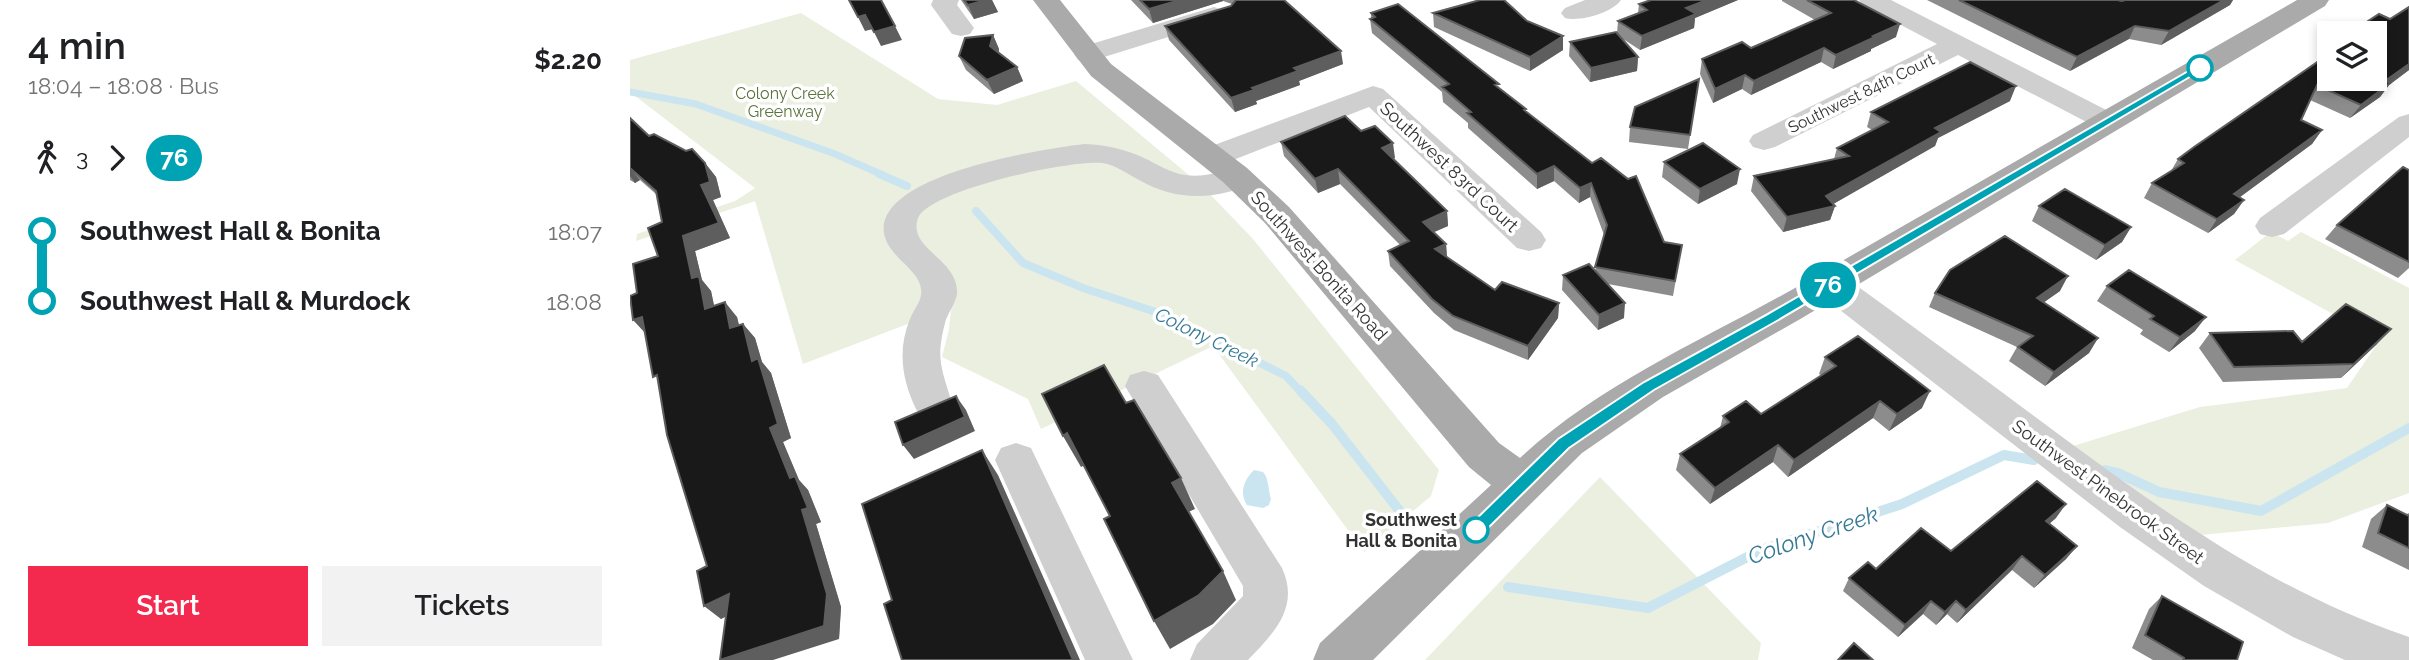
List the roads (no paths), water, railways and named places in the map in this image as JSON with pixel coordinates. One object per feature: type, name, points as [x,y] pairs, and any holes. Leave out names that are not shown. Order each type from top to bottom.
[{"type":"main road","name":"Southwest Bonita Road","points":[[1046,0],[1088,54],[1117,84],[1225,167],[1277,215],[1484,455],[1523,484]]},
{"type":"main road","points":[[1338,660],[1563,444],[1649,386],[1830,284],[2316,0]]},
{"type":"street","points":[[946,0],[944,5],[961,27]]},
{"type":"street","points":[[1574,13],[1608,0]]},
{"type":"street","points":[[1872,0],[2108,122]]},
{"type":"street","points":[[1088,54],[1224,12]]},
{"type":"street","name":"Southwest 84th Court","points":[[1764,141],[1959,44]]},
{"type":"street","name":"Southwest 83rd Court","points":[[1225,167],[1373,95],[1529,240]]},
{"type":"street","points":[[2272,226],[2384,159],[2409,123]]},
{"type":"street","points":[[932,400],[919,358],[927,321],[939,294],[935,272],[904,247],[900,232],[902,215],[911,205],[940,190],[972,179],[1078,153],[1121,158],[1160,178],[1210,187],[1225,167]]},
{"type":"street","name":"Southwest Pinebrook Street","points":[[1830,284],[2171,542],[2281,608],[2373,649],[2409,660]]},
{"type":"street","points":[[1144,386],[1266,583],[1266,603],[1241,634],[1214,660]]},
{"type":"street","points":[[1016,460],[1109,660]]},
{"type":"water","points":[[1254,470],[1263,472],[1267,481],[1271,499],[1269,505],[1263,508],[1247,505],[1243,495],[1245,482]]},
{"type":"waterway","name":"Colony Creek","points":[[630,92],[696,104],[835,154],[883,175]]},
{"type":"waterway","name":"Colony Creek","points":[[879,174],[907,186]]},
{"type":"waterway","name":"Colony Creek","points":[[976,211],[1023,263],[1083,288],[1165,315],[1286,376],[1301,392]]},
{"type":"waterway","name":"Colony Creek","points":[[1300,390],[1332,424],[1402,514]]},
{"type":"waterway","name":"Colony Creek","points":[[2105,470],[2118,473],[2159,492],[2261,511],[2409,428]]},
{"type":"waterway","name":"Colony Creek","points":[[1508,587],[1648,608],[1761,550],[1902,504],[2004,455],[2034,460]]},
{"type":"place","name":"Southwest Hall & Bonita","points":[[1476,530]]},
{"type":"park label","name":"Colony Creek Greenway","points":[[785,102]]}]
